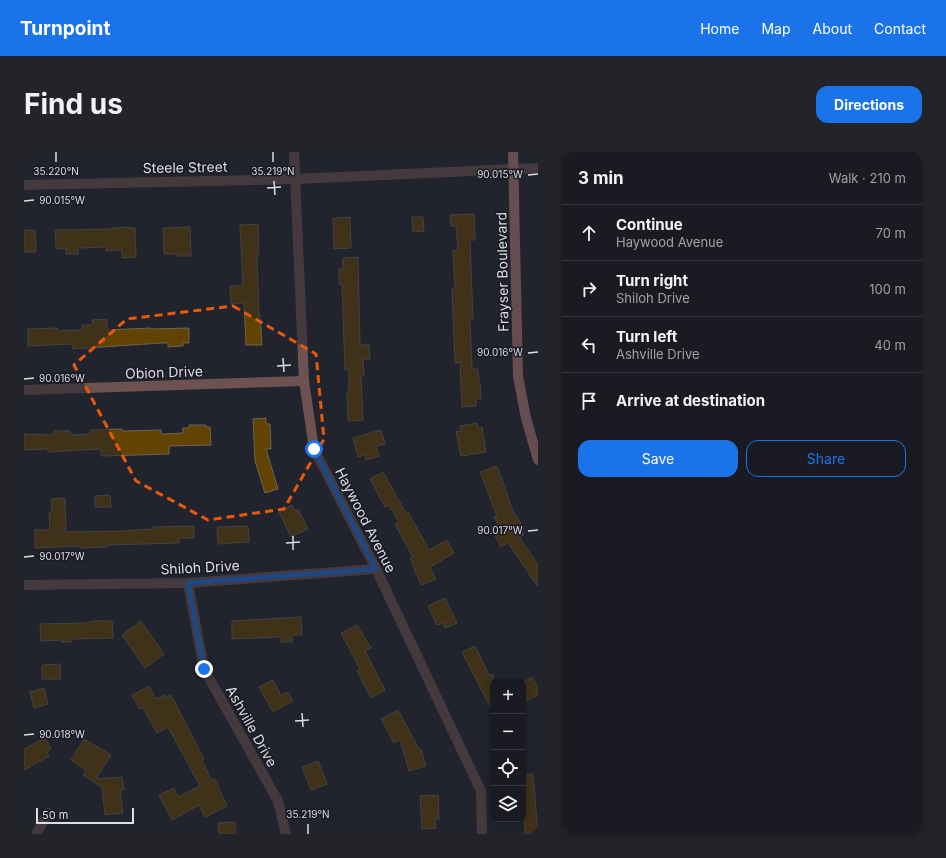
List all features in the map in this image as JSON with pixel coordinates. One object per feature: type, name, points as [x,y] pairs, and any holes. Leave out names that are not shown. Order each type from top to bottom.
[{"type":"main road","name":"Frayser Boulevard","points":[[512,152],[518,376],[526,418],[538,460]]},
{"type":"street","name":"Haywood Avenue","points":[[294,152],[304,381],[314,449],[376,569],[481,790],[482,834]]},
{"type":"street","name":"Steele Street","points":[[24,185],[296,179],[538,168]]},
{"type":"street","name":"Obion Drive","points":[[24,390],[304,381]]},
{"type":"street","name":"Shiloh Drive","points":[[24,585],[188,583],[376,569]]},
{"type":"street","name":"Ashville Drive","points":[[188,583],[204,669],[278,801],[286,834]]},
{"type":"street","points":[[36,834],[48,813]]},
{"type":"highlighted area","points":[[233,306],[316,354],[324,439],[284,509],[208,520],[136,481],[74,365],[127,319]]},
{"type":"building","points":[[474,214],[475,240],[470,240],[473,319],[470,320],[472,369],[478,369],[481,399],[476,399],[476,406],[462,407],[460,362],[455,363],[452,289],[455,289],[453,250],[458,250],[456,226],[451,226],[450,215]]},
{"type":"building","points":[[350,217],[351,248],[334,249],[333,218]]},
{"type":"building","points":[[412,217],[423,217],[424,231],[413,232]]},
{"type":"building","points":[[258,224],[259,254],[257,255],[259,315],[262,345],[246,345],[244,303],[231,304],[230,286],[243,285],[240,225]]},
{"type":"building","points":[[129,227],[135,228],[136,257],[122,258],[122,250],[106,251],[106,247],[78,248],[78,254],[66,254],[66,248],[56,249],[55,230],[113,229]]},
{"type":"building","points":[[190,227],[191,256],[164,254],[163,228]]},
{"type":"building","points":[[24,230],[35,230],[36,252],[24,252]]},
{"type":"building","points":[[358,257],[360,345],[369,345],[370,359],[363,359],[364,376],[361,376],[363,420],[348,421],[347,392],[349,392],[349,369],[345,370],[342,284],[339,284],[339,269],[343,269],[343,258]]},
{"type":"building","points":[[107,319],[107,330],[189,328],[189,343],[183,343],[183,346],[168,347],[168,343],[161,343],[73,349],[72,344],[28,346],[28,329],[58,328],[58,331],[82,330],[82,325],[93,325],[92,320]]},
{"type":"building","points":[[266,418],[266,424],[270,424],[271,449],[266,449],[278,489],[265,493],[255,461],[253,419]]},
{"type":"building","points":[[477,423],[478,428],[482,427],[486,452],[461,456],[456,432],[461,431],[460,426]]},
{"type":"building","points":[[189,425],[206,425],[206,427],[210,427],[211,445],[169,446],[169,454],[101,456],[101,449],[48,452],[48,449],[24,450],[24,434],[54,435],[54,431],[70,431],[70,435],[91,434],[91,430],[122,429],[122,431],[161,430],[161,434],[183,433],[183,428],[189,428]]},
{"type":"building","points":[[381,430],[385,444],[376,446],[379,456],[366,460],[365,455],[358,457],[353,438]]},
{"type":"building","points":[[497,466],[514,514],[515,513],[524,529],[521,530],[524,535],[519,537],[538,565],[538,587],[508,543],[501,547],[491,528],[498,525],[494,517],[497,516],[480,472]]},
{"type":"building","points":[[383,472],[406,513],[408,512],[429,550],[447,540],[454,553],[430,567],[436,579],[421,585],[410,558],[413,557],[395,524],[399,522],[389,505],[385,507],[370,479]]},
{"type":"building","points":[[110,495],[111,507],[95,507],[95,496]]},
{"type":"building","points":[[65,498],[66,532],[122,531],[152,529],[152,527],[194,526],[194,538],[179,538],[179,543],[108,545],[108,547],[80,548],[80,546],[35,548],[35,530],[50,530],[49,512],[52,512],[51,499]]},
{"type":"building","points":[[292,505],[295,511],[298,509],[308,529],[291,537],[279,512]]},
{"type":"building","points":[[248,526],[249,542],[218,544],[217,527]]},
{"type":"building","points":[[445,598],[457,623],[445,628],[443,623],[437,625],[428,606]]},
{"type":"building","points":[[301,617],[302,635],[292,635],[292,642],[281,642],[281,637],[232,639],[232,621]]},
{"type":"building","points":[[91,621],[112,621],[113,638],[72,639],[72,642],[62,642],[62,640],[41,641],[40,624],[83,623]]},
{"type":"building","points":[[141,621],[164,654],[145,668],[122,635]]},
{"type":"building","points":[[357,625],[371,648],[365,651],[385,690],[371,698],[357,671],[360,669],[341,633]]},
{"type":"building","points":[[475,646],[489,675],[493,674],[493,678],[490,678],[490,706],[462,652]]},
{"type":"building","points":[[60,664],[61,679],[42,679],[42,665]]},
{"type":"building","points":[[532,677],[538,688],[538,695],[526,701],[526,680]]},
{"type":"building","points":[[273,680],[281,695],[288,692],[293,701],[273,712],[259,687]]},
{"type":"building","points":[[149,686],[156,699],[164,695],[165,698],[171,695],[204,759],[202,760],[211,780],[214,778],[227,806],[205,817],[199,805],[172,820],[159,795],[174,788],[178,797],[200,786],[168,727],[157,733],[143,707],[140,709],[132,695]]},
{"type":"building","points":[[44,688],[48,704],[34,708],[30,692]]},
{"type":"building","points":[[398,710],[419,749],[421,749],[426,766],[409,771],[400,740],[394,743],[381,719]]},
{"type":"building","points":[[45,738],[51,749],[47,752],[49,756],[24,770],[24,749]]},
{"type":"building","points":[[84,739],[111,755],[96,779],[122,777],[124,790],[120,790],[123,813],[105,815],[102,787],[83,775],[86,770],[71,760]]},
{"type":"building","points":[[318,761],[327,784],[311,790],[302,767]]},
{"type":"building","points":[[533,774],[538,834],[525,834],[526,775]]},
{"type":"building","points":[[438,795],[439,819],[435,819],[436,828],[422,829],[420,796]]},
{"type":"building","points":[[235,822],[236,834],[219,834],[218,823]]},
{"type":"route","points":[[204,669],[188,583],[376,569],[314,449]]}]
